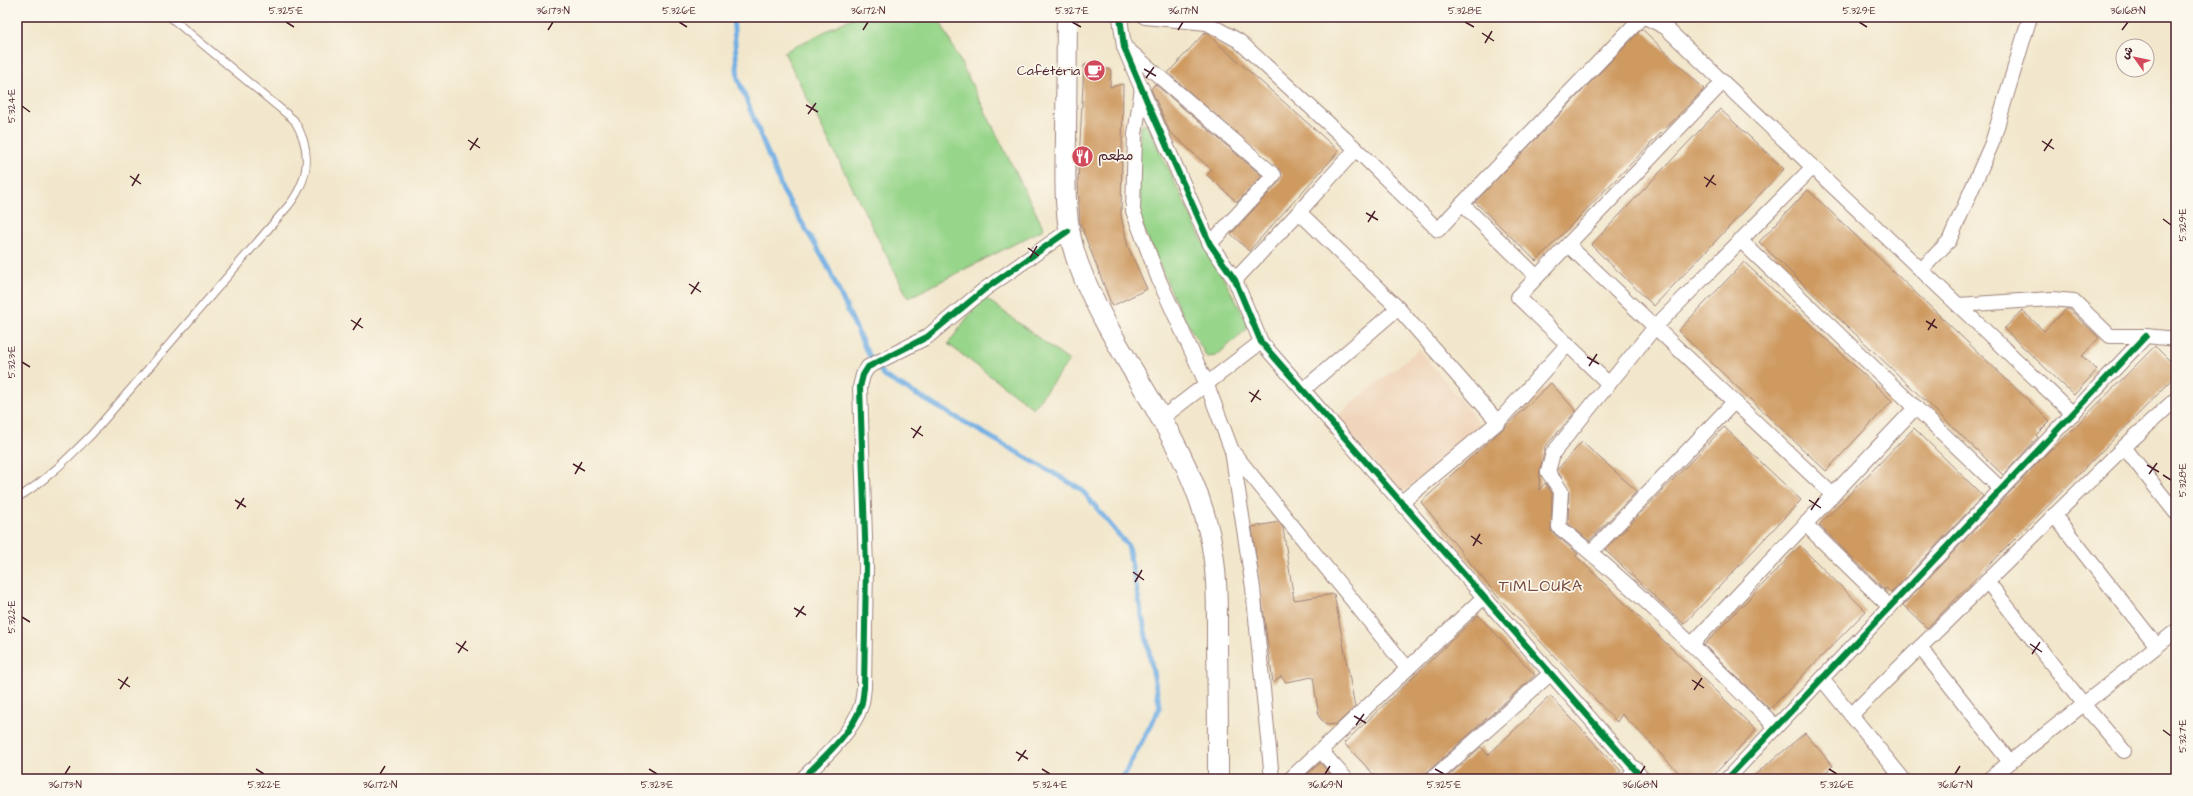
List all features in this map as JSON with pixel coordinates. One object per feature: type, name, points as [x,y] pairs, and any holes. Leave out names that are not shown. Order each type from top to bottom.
[{"type":"street","points":[[1067,17],[1066,197],[1068,231],[1077,261],[1092,297],[1162,418],[1194,484],[1208,526],[1217,584],[1218,779]]},
{"type":"street","points":[[1120,17],[1124,47],[1210,244],[1235,280],[1261,342],[1551,673],[1635,776]]},
{"type":"street","points":[[1145,17],[1207,23],[1239,41],[1356,149],[1438,230],[1642,17]]},
{"type":"street","points":[[1646,17],[1666,22],[1723,82],[2073,414]]},
{"type":"street","points":[[1921,270],[1948,242],[1992,143],[2030,17]]},
{"type":"street","points":[[1124,47],[1274,175],[1210,244]]},
{"type":"street","points":[[1609,384],[1518,297],[1723,82]]},
{"type":"street","points":[[1142,88],[1135,134],[1133,211],[1159,280],[1207,385],[1232,451],[1253,588],[1272,779]]},
{"type":"street","points":[[1235,280],[1356,149]]},
{"type":"street","points":[[1776,727],[1692,644],[1591,552],[1559,527],[1561,492],[1548,472],[1553,454],[1655,327],[1813,167]]},
{"type":"street","points":[[1462,204],[1537,277]]},
{"type":"street","points":[[1299,212],[1398,308],[1498,422]]},
{"type":"street","points":[[802,779],[850,727],[861,706],[864,688],[866,567],[860,387],[863,375],[868,367],[927,337],[985,288],[1068,231]]},
{"type":"street","points":[[1740,240],[2001,489]]},
{"type":"street","points":[[1568,245],[1833,495]]},
{"type":"street","points":[[1958,305],[2052,299],[2074,301],[2110,336],[2146,336],[2176,339]]},
{"type":"street","points":[[1303,390],[1398,308]]},
{"type":"street","points":[[1727,779],[2146,336]]},
{"type":"street","points":[[1162,418],[1207,385],[1261,342]]},
{"type":"street","points":[[1402,502],[1498,422],[1568,344]]},
{"type":"street","points":[[1851,715],[2054,515],[2176,399]]},
{"type":"street","points":[[1591,552],[1734,402]]},
{"type":"street","points":[[1692,644],[1916,407]]},
{"type":"street","points":[[2124,447],[2176,513]]},
{"type":"street","points":[[1232,451],[1407,668]]},
{"type":"street","points":[[2054,515],[2157,646]]},
{"type":"street","points":[[1805,524],[1890,607]]},
{"type":"street","points":[[1988,581],[2084,705],[2124,751]]},
{"type":"street","points":[[1290,779],[1484,597]]},
{"type":"street","points":[[1989,779],[2176,631]]},
{"type":"street","points":[[1920,647],[2010,762]]},
{"type":"street","points":[[1432,779],[1551,673]]},
{"type":"street","points":[[1822,679],[1899,778]]},
{"type":"street","points":[[1321,750],[1346,779]]},
{"type":"lane","points":[[17,498],[31,490],[92,434],[289,205],[303,183],[308,156],[306,144],[294,120],[285,110],[170,17]]},
{"type":"shaded area","points":[[1419,349],[1482,427],[1400,494],[1337,416]]},
{"type":"green space","points":[[854,17],[938,17],[1044,229],[908,298],[784,52]]},
{"type":"green space","points":[[1147,124],[1200,236],[1247,321],[1247,329],[1216,356],[1207,357],[1180,311],[1137,214],[1140,127]]},
{"type":"green space","points":[[983,296],[1069,361],[1033,408],[948,344]]},
{"type":"building","points":[[1642,29],[1704,89],[1536,261],[1475,202]]},
{"type":"building","points":[[1205,32],[1339,151],[1249,251],[1231,234],[1280,181],[1282,173],[1168,73]]},
{"type":"building","points":[[1084,65],[1111,70],[1110,87],[1123,84],[1121,216],[1128,247],[1147,289],[1112,306],[1080,223],[1078,181]]},
{"type":"building","points":[[1155,84],[1262,176],[1237,202],[1207,175],[1212,170],[1170,132],[1151,89]]},
{"type":"building","points":[[1720,109],[1784,169],[1654,306],[1591,245]]},
{"type":"building","points":[[1808,190],[2050,421],[2036,435],[2038,437],[2003,475],[1759,242]]},
{"type":"building","points":[[1744,262],[1892,401],[1826,471],[1678,331]]},
{"type":"building","points":[[2066,309],[2069,309],[2099,338],[2082,356],[2097,370],[2074,395],[2004,329],[2022,310],[2044,331]]},
{"type":"building","points":[[2155,346],[2176,367],[2176,376],[1927,628],[1903,605],[2051,449],[2052,450]]},
{"type":"building","points":[[1551,383],[1576,411],[1545,447],[1540,470],[1539,490],[1545,483],[1552,493],[1551,531],[1578,554],[1576,556],[1756,730],[1710,779],[1685,779],[1622,714],[1617,722],[1497,596],[1421,502],[1504,428]]},
{"type":"building","points":[[1724,427],[1801,500],[1684,624],[1605,550]]},
{"type":"building","points":[[1914,428],[1983,496],[1891,593],[1886,588],[1885,590],[1819,525]]},
{"type":"building","points":[[1582,442],[1637,491],[1589,541],[1568,523],[1569,491],[1557,470]]},
{"type":"building","points":[[1279,522],[1283,528],[1294,600],[1334,594],[1355,707],[1337,724],[1327,725],[1319,717],[1313,677],[1286,682],[1281,676],[1273,683],[1252,527]]},
{"type":"building","points":[[1800,546],[1866,611],[1770,709],[1704,645]]},
{"type":"building","points":[[1478,615],[1535,675],[1426,773],[1424,779],[1378,779],[1344,743]]},
{"type":"building","points":[[1550,696],[1621,771],[1612,779],[1445,779],[1481,747],[1488,755]]},
{"type":"building","points":[[1805,733],[1833,766],[1817,779],[1750,779]]},
{"type":"building","points":[[1320,763],[1335,779],[1302,779]]},
{"type":"waterway","points":[[733,17],[738,79],[783,191],[826,263],[867,352],[884,376],[1081,489],[1128,546],[1160,707],[1122,779]]},
{"type":"cycle path","points":[[1120,17],[1124,47],[1152,113],[1210,244],[1235,280],[1261,342],[1643,779]]},
{"type":"cycle path","points":[[802,779],[844,736],[857,716],[863,699],[866,567],[860,387],[863,375],[868,367],[927,337],[985,289],[1068,231]]},
{"type":"cycle path","points":[[1727,779],[2146,336]]},
{"type":"place","name":"Cafétéria","points":[[1095,71]]},
{"type":"place","name":"مطعم","points":[[1083,156]]},
{"type":"district","name":"TIMLOUKA","points":[[1541,586]]}]
